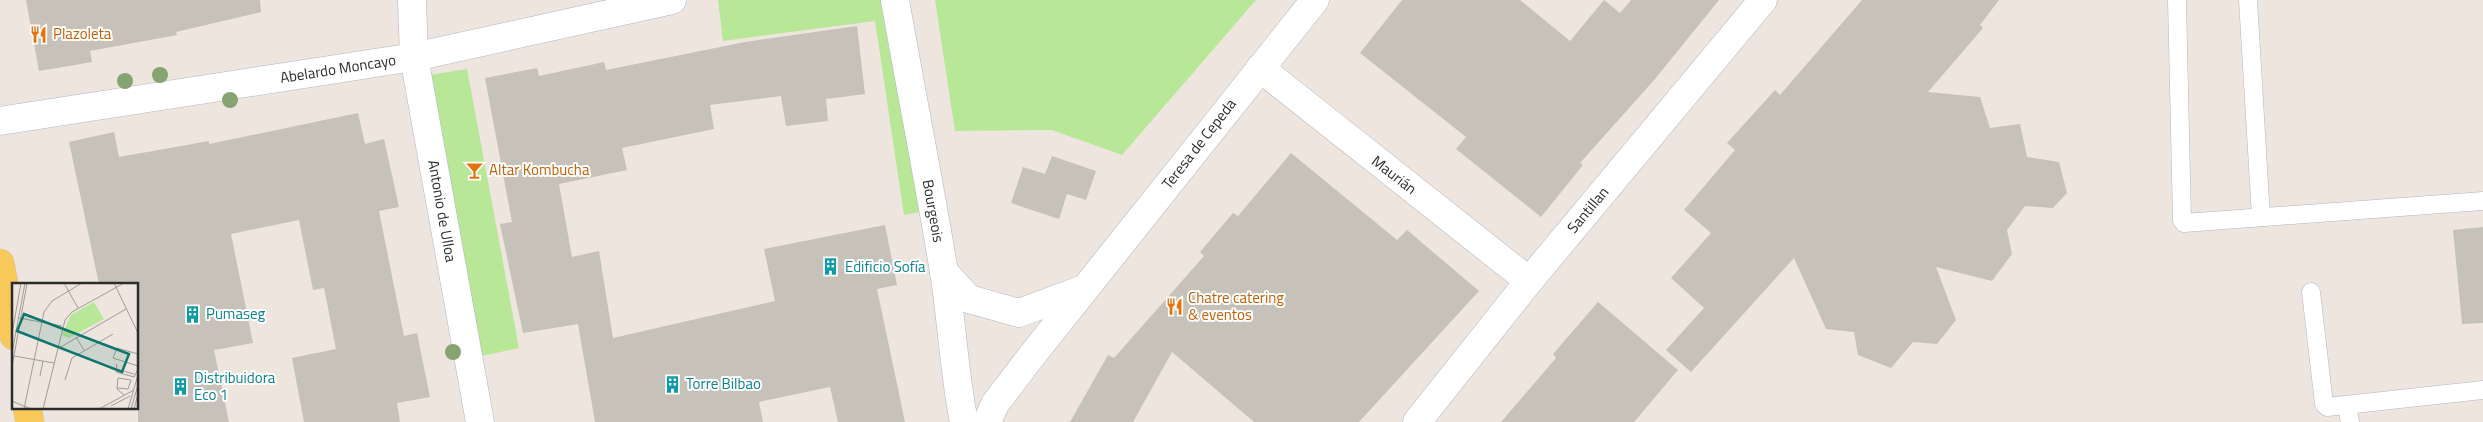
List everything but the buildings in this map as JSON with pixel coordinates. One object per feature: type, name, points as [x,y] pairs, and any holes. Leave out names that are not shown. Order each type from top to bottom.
[{"type":"main road","points":[[0,263],[12,326]]},
{"type":"street","name":"Antonio de Ulloa","points":[[412,0],[414,57],[480,422]]},
{"type":"street","name":"Abelardo Moncayo","points":[[0,121],[414,57],[672,0]]},
{"type":"street","name":"Bourgeois","points":[[894,0],[944,272],[952,327],[958,392],[964,422]]},
{"type":"street","name":"Teresa de Cepeda","points":[[987,422],[995,404],[1084,289],[1315,0]]},
{"type":"street","name":"Santillan","points":[[1417,422],[1528,281],[1763,0]]},
{"type":"street","name":"Maurián","points":[[1260,68],[1528,281]]},
{"type":"street","points":[[944,272],[969,299],[1019,313],[1084,289]]},
{"type":"lane","points":[[2177,0],[2182,220],[2184,223],[2483,201]]},
{"type":"lane","points":[[2248,0],[2260,217]]},
{"type":"lane","points":[[2311,292],[2324,404],[2327,407],[2348,414],[2483,390]]},
{"type":"green space","points":[[718,0],[890,0],[938,209],[904,215],[875,21],[723,41]]},
{"type":"green space","points":[[935,0],[1256,0],[1122,155],[1052,130],[955,131]]},
{"type":"green space","points":[[467,69],[519,348],[476,357],[423,76]]},
{"type":"place","name":"Plazoleta","points":[[39,34]]},
{"type":"place","name":"Altar Kombucha","points":[[475,170]]},
{"type":"place","name":"Edificio Sofía","points":[[831,267]]},
{"type":"place","name":"Chatre catering & eventos","points":[[1174,307]]},
{"type":"place","name":"Pumaseg","points":[[192,314]]},
{"type":"place","name":"Torre Bilbao","points":[[672,384]]},
{"type":"place","name":"Distribuidora Eco 1","points":[[180,387]]}]
